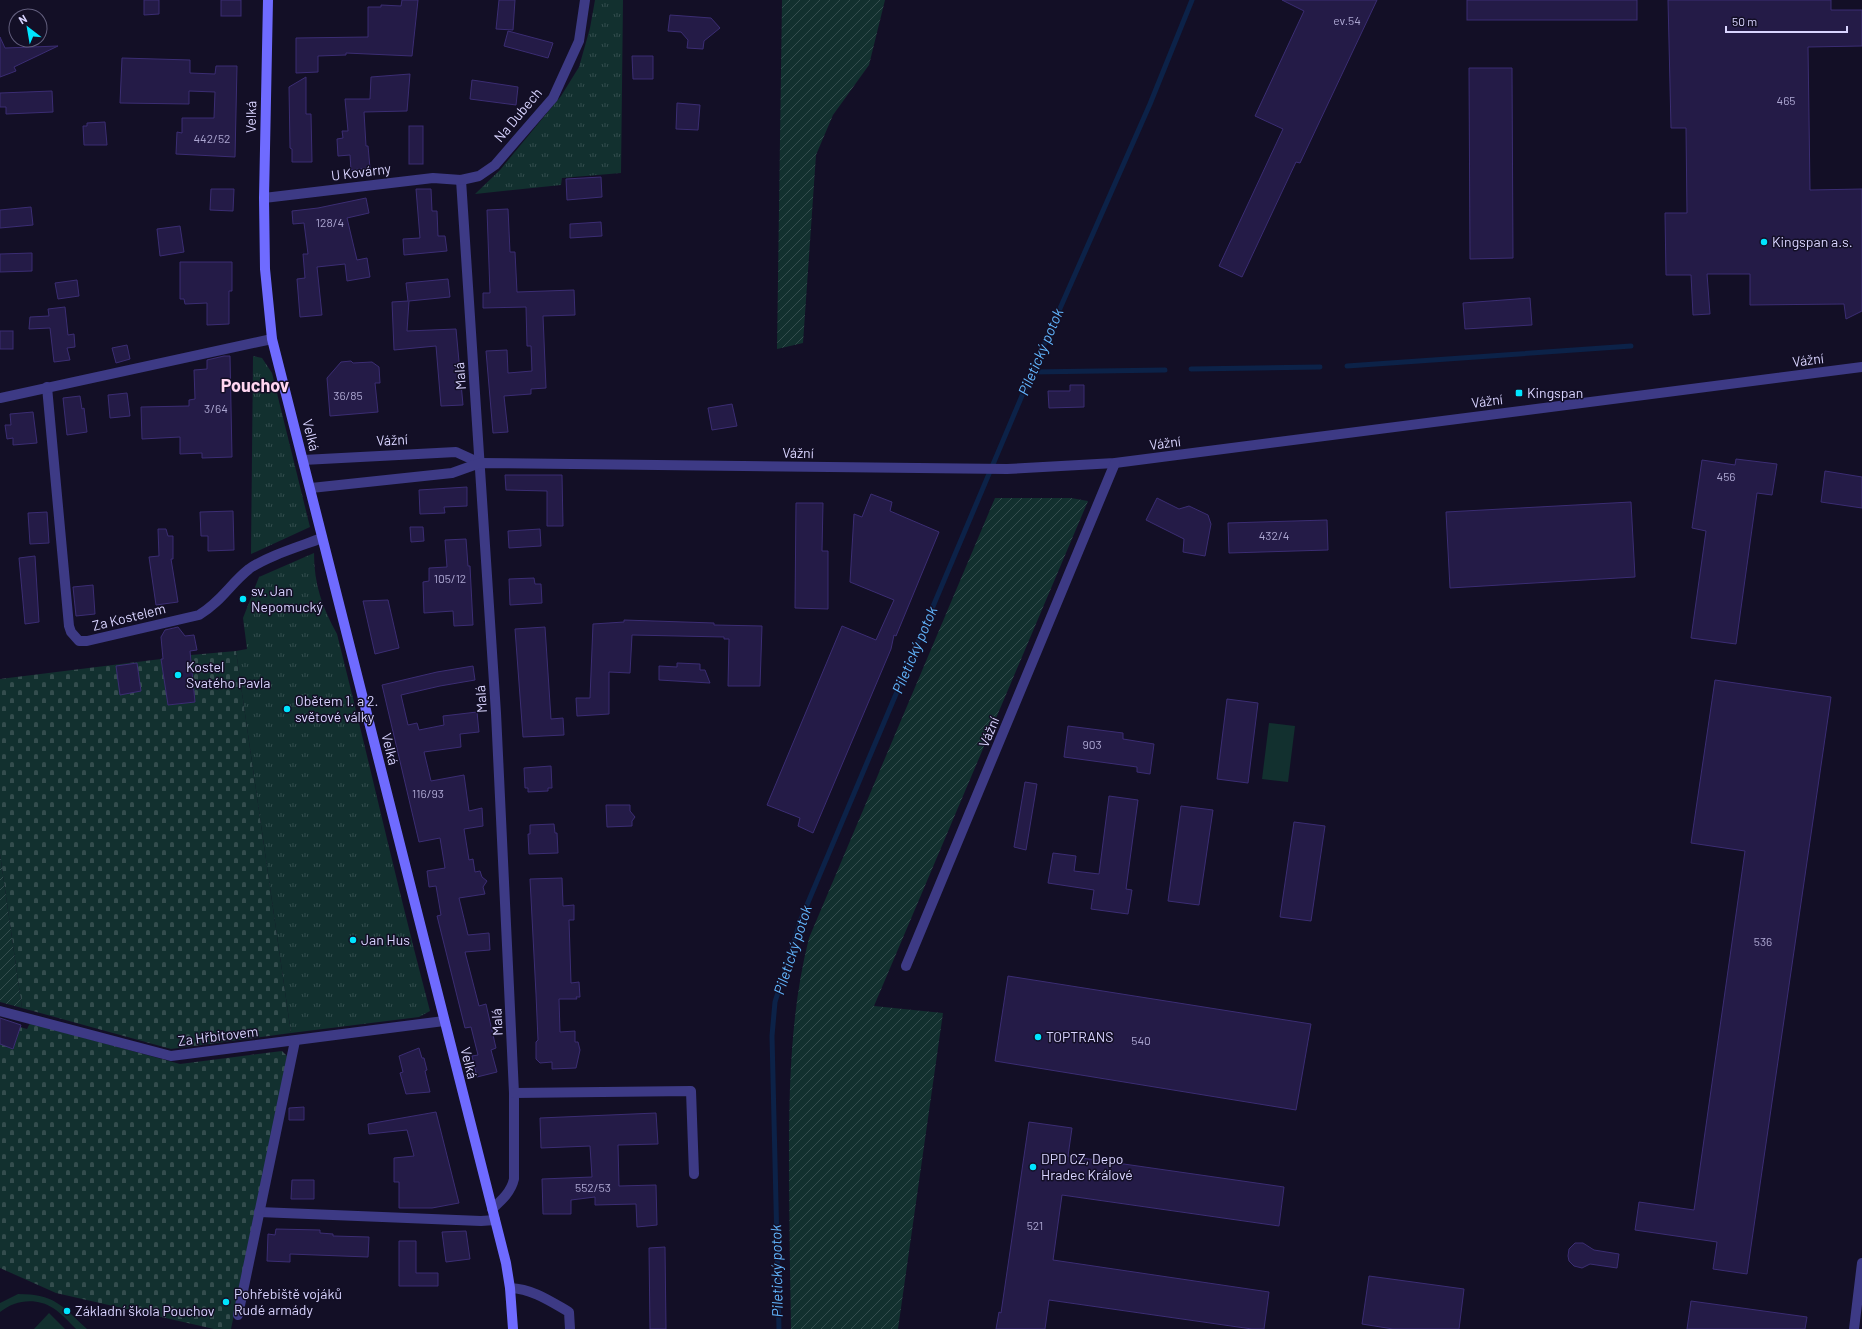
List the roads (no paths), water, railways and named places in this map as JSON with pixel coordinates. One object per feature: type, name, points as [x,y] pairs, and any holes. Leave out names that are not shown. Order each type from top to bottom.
[{"type":"street","name":"Velká","points":[[268,0],[264,198],[265,269],[272,339],[311,488],[322,538],[506,1263],[510,1288],[513,1329]]},
{"type":"street","name":"Na Dubech","points":[[461,180],[479,176],[495,165],[552,98],[579,41],[585,0]]},
{"type":"street","name":"U Kovárny","points":[[264,198],[433,178],[461,180]]},
{"type":"street","name":"Malá","points":[[461,180],[496,713],[514,1093],[514,1179],[512,1187],[506,1196],[492,1209]]},
{"type":"street","points":[[0,398],[272,339]]},
{"type":"street","name":"Vážní","points":[[311,488],[452,473],[480,463],[976,469],[1007,469],[1115,463],[1862,367]]},
{"type":"street","name":"Za Kostelem","points":[[47,388],[69,626],[71,632],[79,641],[87,641],[199,614],[210,608],[222,598],[248,570],[260,563],[322,538]]},
{"type":"street","name":"Vážní","points":[[303,460],[456,452],[480,463]]},
{"type":"street","name":"Vážní","points":[[906,966],[1115,463]]},
{"type":"street","name":"Za Hřbitovem","points":[[0,1011],[171,1056],[444,1021]]},
{"type":"street","points":[[238,1315],[295,1041]]},
{"type":"street","points":[[514,1093],[691,1091],[694,1174]]},
{"type":"street","points":[[259,1212],[481,1221],[494,1220]]},
{"type":"street","points":[[1854,1329],[1862,1263]]},
{"type":"street","points":[[510,1288],[523,1288],[536,1293],[569,1312],[570,1329]]},
{"type":"waterway","name":"Piletický potok","points":[[779,1329],[772,1036],[775,1002],[801,919],[1032,372],[1150,104],[1192,0]]},
{"type":"waterway","points":[[1347,366],[1631,346]]},
{"type":"waterway","points":[[1191,369],[1320,367]]},
{"type":"waterway","points":[[1032,372],[1165,370]]},
{"type":"place","name":"Kingspan a.s.","points":[[1764,242]]},
{"type":"place","name":"Kingspan","points":[[1519,393]]},
{"type":"place","name":"sv. Jan Nepomucký","points":[[243,599]]},
{"type":"place","name":"Kostel Svatého Pavla","points":[[178,675]]},
{"type":"place","name":"Obětem 1. a 2. světové války","points":[[287,709]]},
{"type":"place","name":"Jan Hus","points":[[353,940]]},
{"type":"place","name":"TOPTRANS","points":[[1038,1037]]},
{"type":"place","name":"DPD CZ, Depo Hradec Králové","points":[[1033,1167]]},
{"type":"place","name":"Pohřebiště vojáků Rudé armády","points":[[226,1302]]},
{"type":"place","name":"Základní škola Pouchov","points":[[67,1311]]},
{"type":"district","name":"Pouchov","points":[[255,386]]}]
